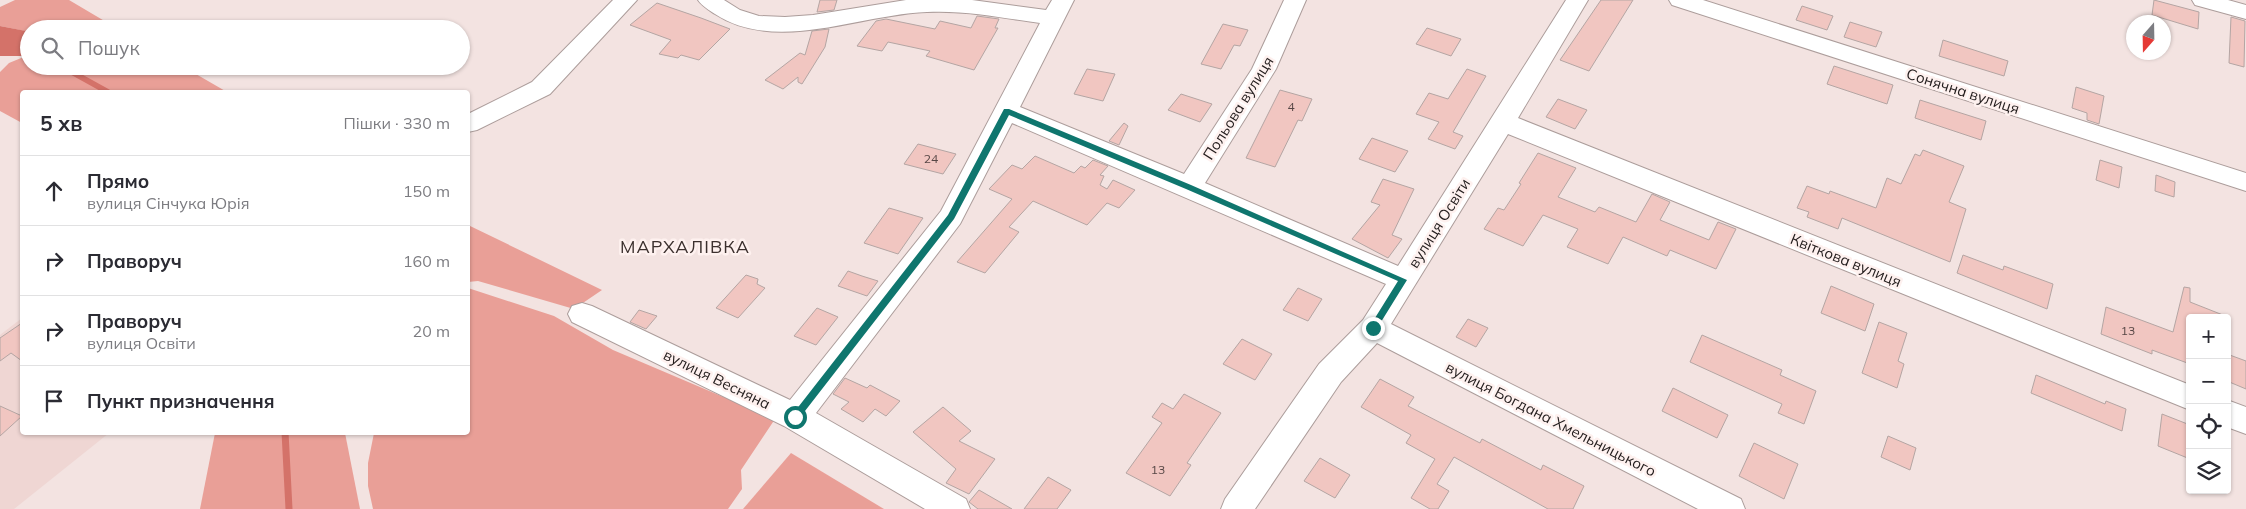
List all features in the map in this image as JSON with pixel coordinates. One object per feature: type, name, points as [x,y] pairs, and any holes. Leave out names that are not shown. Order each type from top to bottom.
[{"type":"street","points":[[470,123],[541,88],[626,0]]},
{"type":"street","points":[[709,0],[733,16],[769,24],[800,23],[926,4],[1058,9],[951,217],[795,417]]},
{"type":"street","name":"Польова вулиця","points":[[1189,187],[1264,69],[1295,0]]},
{"type":"street","name":"вулиця Освіти","points":[[1237,509],[1330,373],[1373,328],[1503,122],[1576,0]]},
{"type":"street","name":"Сонячна вулиця","points":[[1680,0],[2246,182]]},
{"type":"street","points":[[2203,0],[2246,12]]},
{"type":"street","points":[[1007,111],[1189,187],[1403,280]]},
{"type":"street","name":"Квіткова вулиця","points":[[1503,122],[2186,396]]},
{"type":"street","name":"вулиця Весняна","points":[[582,314],[795,417],[954,509]]},
{"type":"street","name":"вулиця Богдана Хмельницького","points":[[1373,328],[1729,509]]},
{"type":"street","points":[[2231,415],[2246,421]]},
{"type":"shaded area","points":[[15,0],[69,0],[103,20],[20,20],[20,30],[0,26],[0,7]]},
{"type":"shaded area","points":[[0,26],[20,30],[20,56],[0,56]]},
{"type":"shaded area","points":[[20,58],[20,75],[198,75],[224,90],[20,90],[20,122],[0,111],[0,72],[9,63]]},
{"type":"shaded area","points":[[470,226],[602,290],[574,309],[478,281],[470,282]]},
{"type":"shaded area","points":[[470,289],[554,316],[613,350],[775,419],[741,470],[742,489],[728,509],[373,509],[368,486],[368,463],[374,435],[470,435]]},
{"type":"shaded area","points":[[20,320],[20,435],[106,435],[14,509],[0,509],[0,335]]},
{"type":"shaded area","points":[[215,435],[345,435],[360,509],[200,509]]},
{"type":"shaded area","points":[[791,453],[884,509],[743,509]]},
{"type":"building","points":[[820,0],[837,0],[834,10],[817,12]]},
{"type":"building","points":[[1601,0],[1633,0],[1589,71],[1560,60]]},
{"type":"building","points":[[2154,0],[2199,12],[2198,29],[2171,21],[2171,15],[2152,15]]},
{"type":"building","points":[[657,3],[730,29],[699,60],[681,55],[678,58],[659,54],[671,40],[630,25]]},
{"type":"building","points":[[1802,6],[1833,16],[1827,30],[1796,20]]},
{"type":"building","points":[[977,16],[999,19],[995,28],[998,28],[974,70],[926,56],[930,51],[888,42],[882,51],[857,46],[876,21],[886,19],[935,29],[940,21],[971,28]]},
{"type":"building","points":[[2231,17],[2245,21],[2244,67],[2229,63]]},
{"type":"building","points":[[1850,22],[1882,32],[1876,47],[1844,37]]},
{"type":"building","points":[[1223,24],[1248,30],[1240,46],[1234,45],[1221,69],[1201,64]]},
{"type":"building","points":[[1427,28],[1461,39],[1451,56],[1416,44]]},
{"type":"building","points":[[829,29],[825,47],[802,84],[798,82],[798,77],[783,89],[765,80],[800,53],[805,55],[812,31]]},
{"type":"building","points":[[1943,40],[2008,61],[2004,76],[1939,56]]},
{"type":"building","points":[[1834,66],[1893,85],[1887,104],[1827,84]]},
{"type":"building","points":[[1087,69],[1115,74],[1103,101],[1074,94]]},
{"type":"building","points":[[1467,69],[1486,76],[1453,132],[1463,136],[1455,149],[1428,139],[1439,122],[1416,114],[1429,93],[1448,99]]},
{"type":"building","points":[[2076,87],[2104,96],[2099,124],[2087,120],[2087,113],[2072,108]]},
{"type":"building","points":[[1280,90],[1312,99],[1302,121],[1298,120],[1275,167],[1246,158]]},
{"type":"building","points":[[1181,94],[1212,104],[1200,122],[1168,110]]},
{"type":"building","points":[[1558,99],[1587,110],[1575,129],[1546,117]]},
{"type":"building","points":[[1920,100],[1986,121],[1981,140],[1915,118]]},
{"type":"building","points":[[1124,123],[1128,126],[1119,145],[1109,141]]},
{"type":"building","points":[[1372,138],[1408,151],[1395,172],[1359,159]]},
{"type":"building","points":[[918,144],[956,154],[943,174],[904,164]]},
{"type":"building","points":[[1923,150],[1964,166],[1949,202],[1966,209],[1950,262],[1842,218],[1838,229],[1807,217],[1809,212],[1797,208],[1807,186],[1829,194],[1830,191],[1876,208],[1887,178],[1901,184],[1915,154],[1920,156]]},
{"type":"building","points":[[1538,153],[1576,168],[1558,197],[1595,212],[1599,207],[1636,222],[1652,194],[1670,202],[1660,220],[1709,240],[1718,222],[1736,229],[1716,269],[1670,250],[1667,256],[1623,237],[1608,264],[1567,247],[1578,229],[1543,215],[1523,246],[1484,229],[1498,208],[1504,210]]},
{"type":"building","points":[[1035,156],[1074,173],[1081,166],[1085,168],[1093,160],[1108,166],[1100,175],[1104,176],[1100,185],[1107,189],[1113,180],[1135,190],[1119,208],[1107,203],[1087,225],[1033,201],[1009,227],[1019,232],[985,273],[957,262],[1012,199],[989,189],[1012,165],[1022,169]]},
{"type":"building","points":[[2100,160],[2122,167],[2119,188],[2096,180]]},
{"type":"building","points":[[2156,175],[2175,182],[2174,197],[2155,191]]},
{"type":"building","points":[[1383,179],[1414,189],[1392,235],[1402,239],[1388,258],[1352,239],[1380,205],[1371,202]]},
{"type":"building","points":[[889,208],[923,218],[898,254],[864,243]]},
{"type":"building","points":[[1963,255],[2003,270],[2004,266],[2053,284],[2047,309],[1957,273]]},
{"type":"building","points":[[848,271],[878,281],[867,296],[838,286]]},
{"type":"building","points":[[746,275],[758,279],[757,284],[765,288],[738,318],[716,308]]},
{"type":"building","points":[[1831,286],[1874,304],[1865,331],[1821,313]]},
{"type":"building","points":[[2184,287],[2190,288],[2190,302],[2220,314],[2186,314],[2186,363],[2152,350],[2152,354],[2101,334],[2106,307],[2173,332]]},
{"type":"building","points":[[1298,288],[1322,299],[1308,321],[1283,310]]},
{"type":"building","points":[[817,308],[838,317],[816,345],[794,336]]},
{"type":"building","points":[[639,310],[657,316],[646,329],[630,322]]},
{"type":"building","points":[[1468,319],[1488,328],[1476,347],[1456,337]]},
{"type":"building","points":[[1879,322],[1907,333],[1898,361],[1904,364],[1897,388],[1862,373]]},
{"type":"building","points":[[20,324],[20,360],[11,353],[0,361],[0,338]]},
{"type":"building","points":[[1702,335],[1782,370],[1780,375],[1816,391],[1804,424],[1778,413],[1782,404],[1690,362]]},
{"type":"building","points":[[1242,339],[1272,354],[1255,380],[1223,364]]},
{"type":"building","points":[[2231,355],[2246,361],[2246,389],[2231,383]]},
{"type":"building","points":[[2036,375],[2105,404],[2106,401],[2126,409],[2122,431],[2031,393]]},
{"type":"building","points":[[845,378],[867,388],[870,385],[900,401],[886,416],[875,409],[863,422],[841,409],[849,402],[833,394]]},
{"type":"building","points":[[1380,379],[1414,397],[1408,406],[1480,443],[1482,439],[1541,470],[1543,465],[1584,486],[1573,509],[1548,509],[1454,457],[1437,484],[1449,491],[1438,509],[1430,509],[1411,498],[1435,459],[1406,443],[1411,435],[1361,407]]},
{"type":"building","points":[[1673,388],[1728,415],[1717,438],[1662,411]]},
{"type":"building","points":[[1184,394],[1221,413],[1187,463],[1191,465],[1170,496],[1126,473],[1162,423],[1152,417],[1162,403],[1173,409]]},
{"type":"building","points":[[0,406],[20,415],[20,418],[0,436]]},
{"type":"building","points":[[943,407],[971,431],[959,441],[995,459],[969,494],[946,483],[956,469],[913,432]]},
{"type":"building","points":[[2162,414],[2186,423],[2186,457],[2158,446]]},
{"type":"building","points":[[1888,436],[1916,448],[1910,470],[1881,457]]},
{"type":"building","points":[[1754,443],[1798,464],[1784,499],[1739,476]]},
{"type":"building","points":[[1320,458],[1350,475],[1335,498],[1304,481]]},
{"type":"building","points":[[1048,477],[1071,490],[1057,509],[1024,509]]},
{"type":"building","points":[[979,490],[1012,509],[978,509],[969,502]]},
{"type":"waterway","points":[[77,75],[104,90]]},
{"type":"waterway","points":[[285,435],[289,509]]},
{"type":"district","name":"МАРХАЛІВКА","points":[[685,246]]},
{"type":"route","points":[[795,417],[951,217],[1007,111],[1189,187],[1403,280],[1373,328]]}]
